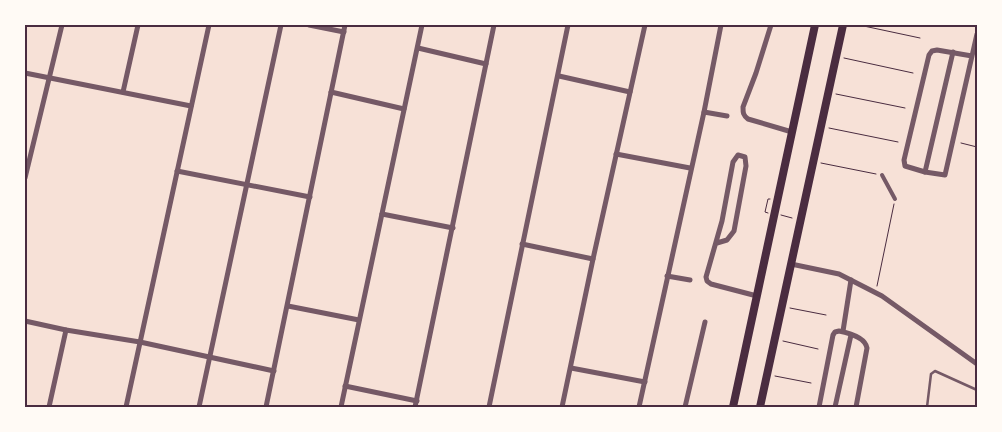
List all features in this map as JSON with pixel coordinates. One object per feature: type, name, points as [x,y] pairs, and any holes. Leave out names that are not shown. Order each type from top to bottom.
[{"type":"main road","points":[[733,407],[815,25]]},
{"type":"main road","points":[[760,407],[843,25]]},
{"type":"street","points":[[25,178],[62,25]]},
{"type":"street","points":[[123,92],[138,25]]},
{"type":"street","points":[[126,407],[209,25]]},
{"type":"street","points":[[199,407],[280,25]]},
{"type":"street","points":[[309,25],[344,32]]},
{"type":"street","points":[[266,407],[345,25]]},
{"type":"street","points":[[341,407],[422,25]]},
{"type":"street","points":[[345,386],[416,404],[494,25]]},
{"type":"street","points":[[489,407],[559,76],[568,25]]},
{"type":"street","points":[[562,407],[645,25]]},
{"type":"street","points":[[639,407],[690,168],[704,112],[721,25]]},
{"type":"street","points":[[771,25],[743,107],[744,116],[792,132]]},
{"type":"street","points":[[972,56],[937,50],[932,51],[929,55],[904,160],[905,166],[925,172],[946,175],[977,34]]},
{"type":"street","points":[[418,48],[486,64]]},
{"type":"street","points":[[925,172],[953,52]]},
{"type":"street","points":[[25,73],[191,106]]},
{"type":"street","points":[[559,76],[630,92]]},
{"type":"street","points":[[332,92],[404,109]]},
{"type":"street","points":[[704,112],[727,116]]},
{"type":"street","points":[[616,154],[690,168]]},
{"type":"street","points":[[716,243],[727,240],[734,231],[746,166],[745,157],[738,155],[733,162],[716,243],[706,273],[707,281],[720,287],[757,296]]},
{"type":"street","points":[[177,171],[310,198]]},
{"type":"street","points":[[882,175],[895,199]]},
{"type":"street","points":[[382,214],[453,228]]},
{"type":"street","points":[[522,244],[593,259]]},
{"type":"street","points":[[791,264],[839,274],[876,292],[977,364]]},
{"type":"street","points":[[667,276],[690,280]]},
{"type":"street","points":[[842,331],[851,280]]},
{"type":"street","points":[[288,306],[359,320]]},
{"type":"street","points":[[25,321],[140,342],[274,371]]},
{"type":"street","points":[[685,407],[705,322]]},
{"type":"street","points":[[49,407],[66,330]]},
{"type":"street","points":[[819,407],[834,334],[835,332],[842,331],[864,341],[867,348],[856,407]]},
{"type":"street","points":[[835,407],[851,334]]},
{"type":"street","points":[[571,368],[645,382]]},
{"type":"lane","points":[[927,407],[932,374],[935,372],[977,390]]},
{"type":"path","points":[[859,25],[920,38]]},
{"type":"path","points":[[836,56],[913,73]]},
{"type":"path","points":[[828,92],[905,108]]},
{"type":"path","points":[[821,126],[898,142]]},
{"type":"path","points":[[953,142],[977,147]]},
{"type":"path","points":[[813,162],[882,175]]},
{"type":"path","points":[[768,199],[765,212],[799,219]]},
{"type":"path","points":[[876,292],[895,199]]},
{"type":"path","points":[[782,306],[826,315]]},
{"type":"path","points":[[774,340],[818,349]]},
{"type":"path","points":[[767,375],[811,383]]}]
